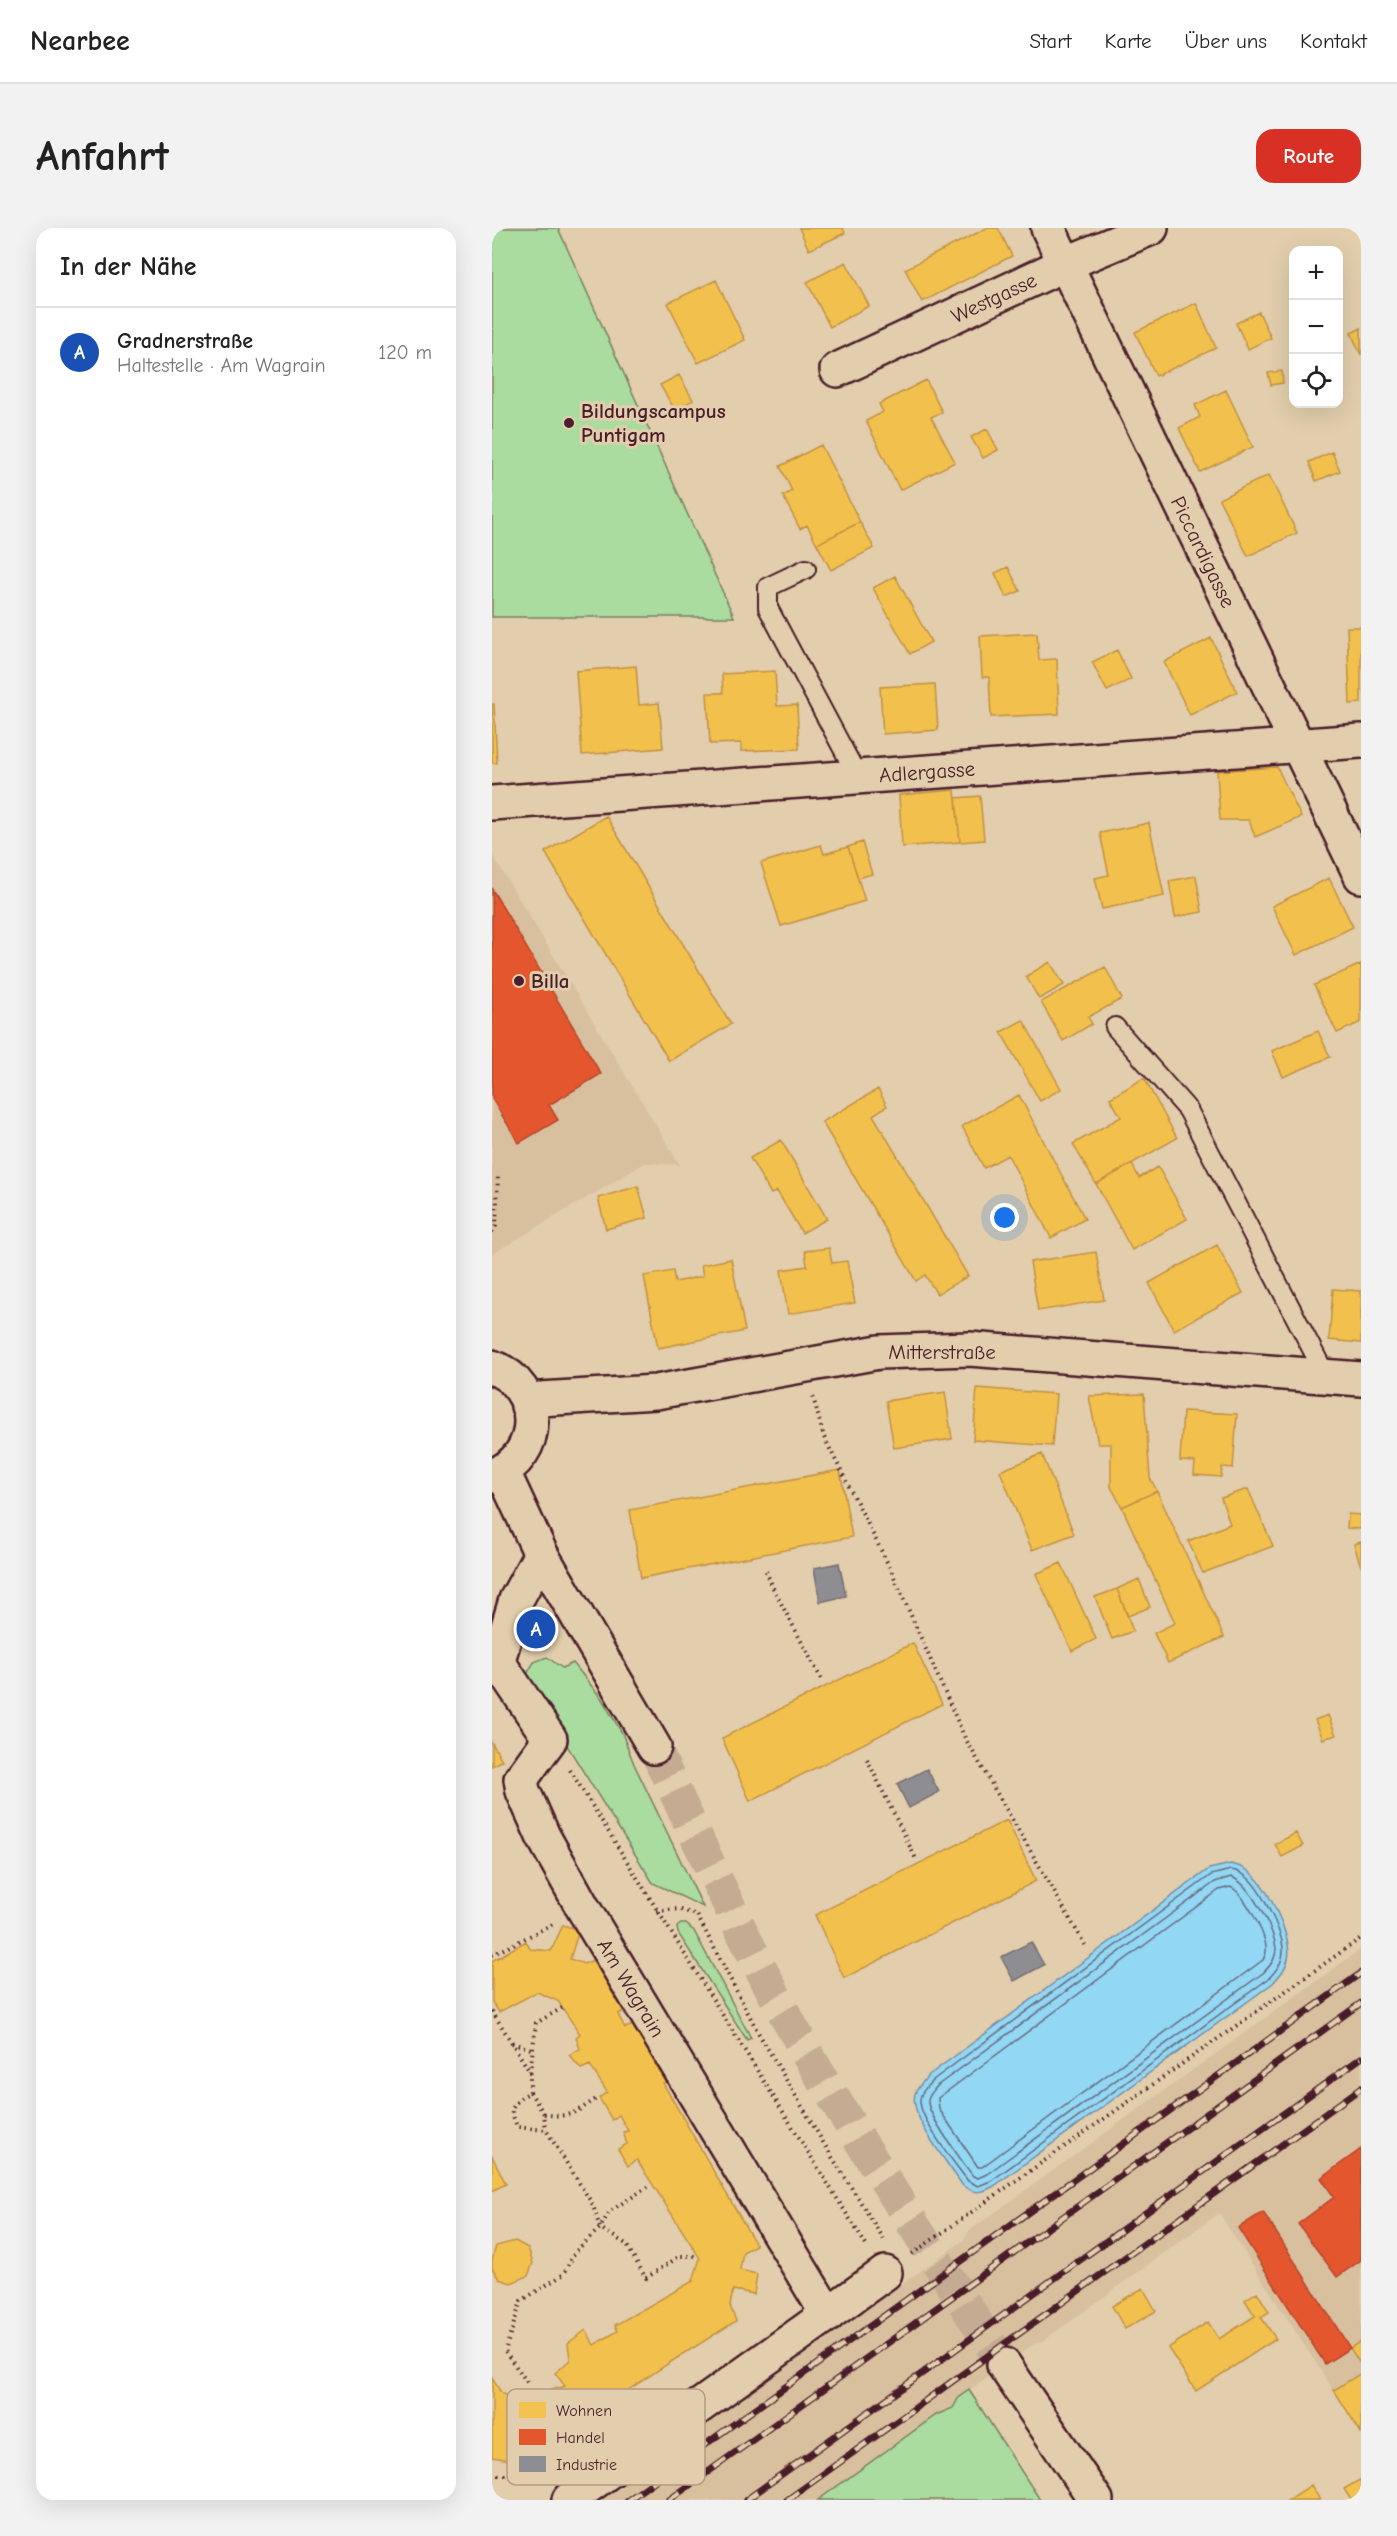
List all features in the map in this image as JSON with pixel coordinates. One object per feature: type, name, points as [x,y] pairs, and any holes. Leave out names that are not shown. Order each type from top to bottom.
[{"type":"street","name":"Piccardigasse","points":[[1048,228],[1361,876]]},
{"type":"street","name":"Westgasse","points":[[837,370],[1065,264],[1151,228]]},
{"type":"street","name":"Adlergasse","points":[[492,803],[1361,741]]},
{"type":"street","name":"Mitterstraße","points":[[528,1406],[540,1399],[656,1392],[879,1352],[969,1349],[1361,1379]]},
{"type":"street","points":[[492,1367],[512,1378],[528,1406],[531,1423],[531,1436],[520,1458],[497,1474],[654,1747]]},
{"type":"street","points":[[541,1554],[516,1600],[495,1656],[550,1739]]},
{"type":"street","name":"Am Wagrain","points":[[550,1739],[520,1779],[543,1836],[583,1908],[828,2314]]},
{"type":"street","points":[[705,2402],[828,2314],[886,2259]]},
{"type":"street","points":[[1004,2365],[1096,2500]]},
{"type":"street","points":[[569,2500],[590,2485]]},
{"type":"lane","points":[[806,569],[768,587],[768,608],[858,777]]},
{"type":"lane","points":[[1115,1027],[1188,1110],[1326,1376]]},
{"type":"path","points":[[492,1232],[496,1226],[498,1175]]},
{"type":"path","points":[[805,1364],[824,1437],[891,1570],[965,1737],[1085,1945]]},
{"type":"path","points":[[766,1571],[823,1682]]},
{"type":"path","points":[[550,1739],[657,1911],[886,2259]]},
{"type":"path","points":[[867,1760],[916,1859]]},
{"type":"path","points":[[492,1955],[583,1908]]},
{"type":"path","points":[[657,1911],[678,1909],[697,1915],[759,2034],[832,2157],[886,2259]]},
{"type":"path","points":[[886,2259],[1361,1938]]},
{"type":"path","points":[[562,2008],[536,2023],[530,2092],[544,2114],[546,2130],[594,2205],[600,2228],[626,2244],[646,2278],[681,2256],[695,2256]]},
{"type":"path","points":[[492,2011],[530,2072]]},
{"type":"path","points":[[512,2043],[534,2050]]},
{"type":"path","points":[[530,2092],[519,2099],[511,2110],[517,2127],[546,2130]]},
{"type":"path","points":[[544,2114],[561,2118],[575,2113],[596,2099]]},
{"type":"path","points":[[527,2382],[505,2351],[521,2301],[564,2274],[575,2252],[600,2228],[610,2211],[648,2187]]},
{"type":"shaded area","points":[[492,854],[680,1165],[645,1163],[492,1254]]},
{"type":"shaded area","points":[[1361,1949],[1361,2433],[1219,2213],[1042,2342],[1034,2344],[960,2397],[953,2408],[936,2415],[818,2500],[592,2500],[613,2485],[705,2485],[705,2420],[882,2295],[890,2293],[965,2239],[969,2231]]},
{"type":"green space","name":"Bildungscampus Puntigam","points":[[492,228],[558,228],[734,617],[492,617]]},
{"type":"green space","points":[[547,1657],[562,1668],[573,1663],[602,1699],[622,1733],[634,1764],[703,1907],[653,1883],[531,1688],[527,1674],[534,1662]]},
{"type":"green space","points":[[686,1924],[694,1931],[751,2038],[747,2040],[678,1933],[677,1927]]},
{"type":"green space","points":[[969,2390],[1040,2500],[818,2500],[936,2415],[953,2408],[959,2397]]},
{"type":"water","points":[[1231,1864],[1252,1874],[1265,1890],[1278,1914],[1289,1950],[1287,1963],[1278,1978],[994,2186],[979,2192],[963,2186],[932,2141],[918,2115],[915,2094],[921,2084],[929,2075],[1209,1869]]},
{"type":"building: Wohnen","points":[[799,228],[843,228],[845,233],[809,250]]},
{"type":"building: Wohnen","points":[[987,228],[998,228],[1012,256],[922,302],[905,269]]},
{"type":"building: Wohnen","points":[[846,262],[869,306],[830,327],[807,282]]},
{"type":"building: Wohnen","points":[[716,280],[745,340],[698,363],[668,303]]},
{"type":"building: Wohnen","points":[[1196,303],[1216,348],[1156,376],[1135,332]]},
{"type":"building: Wohnen","points":[[1259,312],[1271,338],[1248,349],[1236,323]]},
{"type":"building: Wohnen","points":[[1361,328],[1361,355],[1351,333]]},
{"type":"building: Wohnen","points":[[1282,371],[1283,383],[1271,385],[1268,373]]},
{"type":"building: Wohnen","points":[[679,375],[693,400],[675,410],[660,385]]},
{"type":"building: Wohnen","points":[[926,380],[942,412],[931,417],[955,462],[900,490],[866,421],[883,412],[879,404]]},
{"type":"building: Wohnen","points":[[1226,390],[1253,447],[1200,472],[1179,428],[1200,417],[1195,405]]},
{"type":"building: Wohnen","points":[[987,429],[998,450],[983,458],[971,437]]},
{"type":"building: Wohnen","points":[[821,445],[860,522],[817,544],[807,525],[800,529],[783,496],[792,491],[780,466]]},
{"type":"building: Wohnen","points":[[1332,452],[1340,471],[1316,481],[1309,462]]},
{"type":"building: Wohnen","points":[[1269,475],[1297,533],[1248,556],[1219,499]]},
{"type":"building: Wohnen","points":[[860,522],[874,548],[831,570],[817,544]]},
{"type":"building: Wohnen","points":[[1008,567],[1020,591],[1006,597],[995,573]]},
{"type":"building: Wohnen","points":[[895,576],[931,642],[910,654],[873,588]]},
{"type":"building: Wohnen","points":[[1347,627],[1361,627],[1361,703],[1350,704]]},
{"type":"building: Wohnen","points":[[1037,633],[1039,660],[1057,659],[1059,714],[991,717],[989,677],[982,677],[980,636]]},
{"type":"building: Wohnen","points":[[1211,638],[1237,692],[1190,715],[1164,662]]},
{"type":"building: Wohnen","points":[[1117,650],[1131,679],[1107,691],[1092,662]]},
{"type":"building: Wohnen","points":[[636,666],[639,705],[659,703],[663,748],[582,755],[576,671]]},
{"type":"building: Wohnen","points":[[775,671],[777,706],[797,705],[799,749],[741,751],[741,743],[710,744],[707,693],[723,693],[722,674]]},
{"type":"building: Wohnen","points":[[935,684],[938,730],[883,734],[880,687]]},
{"type":"building: Wohnen","points":[[492,704],[494,704],[497,763],[492,763]]},
{"type":"building: Wohnen","points":[[1277,767],[1301,817],[1255,837],[1249,820],[1220,820],[1217,771]]},
{"type":"building: Wohnen","points":[[955,790],[960,842],[902,847],[899,795]]},
{"type":"building: Wohnen","points":[[980,796],[984,840],[960,842],[956,798]]},
{"type":"building: Wohnen","points":[[606,816],[731,1024],[669,1061],[545,852]]},
{"type":"building: Wohnen","points":[[1149,823],[1164,896],[1102,909],[1095,878],[1109,875],[1100,833]]},
{"type":"building: Wohnen","points":[[862,842],[872,874],[858,878],[848,847]]},
{"type":"building: Wohnen","points":[[821,845],[824,854],[848,847],[865,901],[781,926],[761,863]]},
{"type":"building: Wohnen","points":[[1196,876],[1202,912],[1175,917],[1169,881]]},
{"type":"building: Wohnen","points":[[1329,878],[1353,927],[1296,955],[1272,906]]},
{"type":"building: Wohnen","points":[[1050,962],[1064,985],[1039,999],[1026,976]]},
{"type":"building: Wohnen","points":[[1361,964],[1361,1022],[1337,1033],[1314,985]]},
{"type":"building: Wohnen","points":[[1105,967],[1122,999],[1088,1017],[1092,1024],[1063,1041],[1041,1002]]},
{"type":"building: Wohnen","points":[[1023,1020],[1061,1089],[1040,1101],[1001,1032]]},
{"type":"building: Wohnen","points":[[1318,1031],[1330,1057],[1283,1077],[1272,1051]]},
{"type":"building: Wohnen","points":[[1144,1078],[1177,1138],[1096,1184],[1073,1144],[1121,1117],[1110,1098]]},
{"type":"building: Wohnen","points":[[878,1089],[887,1106],[873,1115],[968,1276],[937,1294],[925,1275],[916,1281],[822,1122]]},
{"type":"building: Wohnen","points":[[1019,1095],[1085,1219],[1051,1238],[1008,1155],[984,1168],[962,1126]]},
{"type":"building: Wohnen","points":[[781,1140],[827,1219],[802,1233],[777,1191],[771,1194],[750,1158]]},
{"type":"building: Wohnen","points":[[1132,1164],[1139,1178],[1158,1167],[1187,1219],[1132,1250],[1096,1184]]},
{"type":"building: Wohnen","points":[[638,1186],[647,1218],[606,1229],[598,1198]]},
{"type":"building: Wohnen","points":[[1217,1245],[1243,1293],[1174,1330],[1149,1283]]},
{"type":"building: Wohnen","points":[[829,1248],[832,1263],[847,1261],[855,1303],[788,1314],[781,1270],[807,1266],[805,1251]]},
{"type":"building: Wohnen","points":[[1096,1252],[1104,1300],[1038,1311],[1030,1262]]},
{"type":"building: Wohnen","points":[[731,1259],[745,1331],[658,1348],[644,1276],[673,1271],[675,1282],[703,1276],[701,1265]]},
{"type":"building: Wohnen","points":[[1333,1289],[1361,1291],[1361,1343],[1329,1340]]},
{"type":"building: Wohnen","points":[[977,1388],[1056,1394],[1052,1446],[973,1440]]},
{"type":"building: Wohnen","points":[[945,1392],[952,1439],[894,1448],[886,1401]]},
{"type":"building: Wohnen","points":[[1144,1394],[1150,1478],[1157,1491],[1122,1507],[1111,1487],[1111,1444],[1098,1444],[1089,1396]]},
{"type":"building: Wohnen","points":[[1183,1411],[1237,1414],[1233,1468],[1222,1467],[1221,1477],[1194,1475],[1195,1462],[1180,1461]]},
{"type":"building: Wohnen","points":[[1042,1454],[1074,1534],[1032,1550],[1000,1471]]},
{"type":"building: Wohnen","points":[[840,1470],[852,1537],[641,1578],[630,1510]]},
{"type":"building: Wohnen","points":[[1248,1489],[1273,1546],[1203,1573],[1188,1541],[1230,1524],[1221,1498]]},
{"type":"building: Wohnen","points":[[1157,1491],[1224,1637],[1168,1663],[1154,1633],[1175,1623],[1122,1507]]},
{"type":"building: Wohnen","points":[[1348,1514],[1361,1515],[1361,1529],[1347,1528]]},
{"type":"building: Wohnen","points":[[1361,1542],[1361,1567],[1354,1544]]},
{"type":"building: Wohnen","points":[[1061,1563],[1096,1639],[1072,1651],[1036,1574]]},
{"type":"building: Wohnen","points":[[1139,1579],[1150,1607],[1128,1616],[1117,1589]]},
{"type":"building: Wohnen","points":[[1117,1589],[1133,1631],[1112,1639],[1095,1597]]},
{"type":"building: Wohnen","points":[[913,1643],[942,1704],[750,1801],[722,1738]]},
{"type":"building: Wohnen","points":[[1328,1715],[1336,1735],[1323,1739],[1315,1720]]},
{"type":"building: Wohnen","points":[[492,1743],[502,1760],[492,1766]]},
{"type":"building: Wohnen","points":[[1007,1820],[1036,1881],[844,1978],[815,1915]]},
{"type":"building: Wohnen","points":[[1296,1833],[1303,1846],[1282,1857],[1275,1844]]},
{"type":"building: Wohnen","points":[[563,1925],[579,1930],[570,1959],[584,1964],[600,1957],[632,2007],[618,2014],[625,2028],[638,2023],[672,2079],[663,2083],[756,2245],[743,2252],[740,2270],[757,2274],[754,2294],[733,2290],[730,2306],[736,2321],[630,2389],[555,2389],[565,2386],[555,2373],[570,2360],[568,2343],[586,2330],[594,2345],[618,2331],[615,2325],[693,2281],[700,2258],[637,2160],[628,2166],[618,2149],[627,2144],[623,2132],[628,2131],[619,2115],[612,2120],[599,2098],[607,2092],[590,2065],[581,2069],[569,2055],[580,2049],[576,2037],[580,2034],[558,2001],[537,1992],[499,2012],[492,2002],[492,1961],[526,1941],[530,1949],[551,1951]]},
{"type":"building: Wohnen","points":[[492,2156],[506,2184],[492,2191]]},
{"type":"building: Wohnen","points":[[515,2241],[528,2248],[533,2263],[528,2276],[511,2283],[499,2279],[492,2268],[492,2261],[496,2246]]},
{"type":"building: Wohnen","points":[[1143,2288],[1156,2311],[1125,2329],[1112,2306]]},
{"type":"building: Wohnen","points":[[1257,2292],[1269,2312],[1261,2317],[1276,2339],[1196,2391],[1168,2348],[1208,2322],[1219,2339],[1255,2316],[1245,2300]]},
{"type":"building: Wohnen","points":[[1361,2341],[1361,2365],[1350,2348]]},
{"type":"building: Wohnen","points":[[1361,2373],[1361,2433],[1334,2390]]},
{"type":"building: Wohnen","points":[[492,2378],[502,2394],[507,2396],[507,2460],[492,2457]]},
{"type":"building: Wohnen","points":[[1361,2479],[1361,2500],[1351,2500],[1344,2489]]},
{"type":"building: Wohnen","points":[[1311,2485],[1320,2500],[1288,2500]]},
{"type":"building: Handel","name":"Billa","points":[[492,889],[601,1074],[549,1105],[558,1120],[519,1143],[492,1099]]},
{"type":"building: Handel","points":[[1361,2149],[1361,2260],[1337,2277],[1298,2224],[1334,2197],[1321,2178]]},
{"type":"building: Handel","points":[[1263,2212],[1350,2348],[1325,2364],[1238,2228]]},
{"type":"building: Industrie","points":[[839,1563],[846,1596],[820,1602],[814,1568]]},
{"type":"building: Industrie","points":[[927,1769],[939,1792],[909,1808],[897,1784]]},
{"type":"building: Industrie","points":[[1031,1942],[1044,1965],[1014,1981],[1001,1957]]},
{"type":"tunnel","points":[[654,1747],[728,1903],[787,2018],[904,2211],[1004,2365]]},
{"type":"railway","points":[[705,2445],[1361,1973]]},
{"type":"railway","points":[[705,2474],[1361,2003]]},
{"type":"railway","points":[[746,2500],[1361,2058]]},
{"type":"railway","points":[[787,2500],[1361,2088]]},
{"type":"railway","points":[[628,2500],[649,2485]]},
{"type":"railway","points":[[669,2500],[690,2485]]},
{"type":"place","name":"Bildungscampus Puntigam","points":[[569,423]]},
{"type":"place","name":"Billa","points":[[519,981]]},
{"type":"place","name":"Gradnerstraße","points":[[536,1629]]}]
